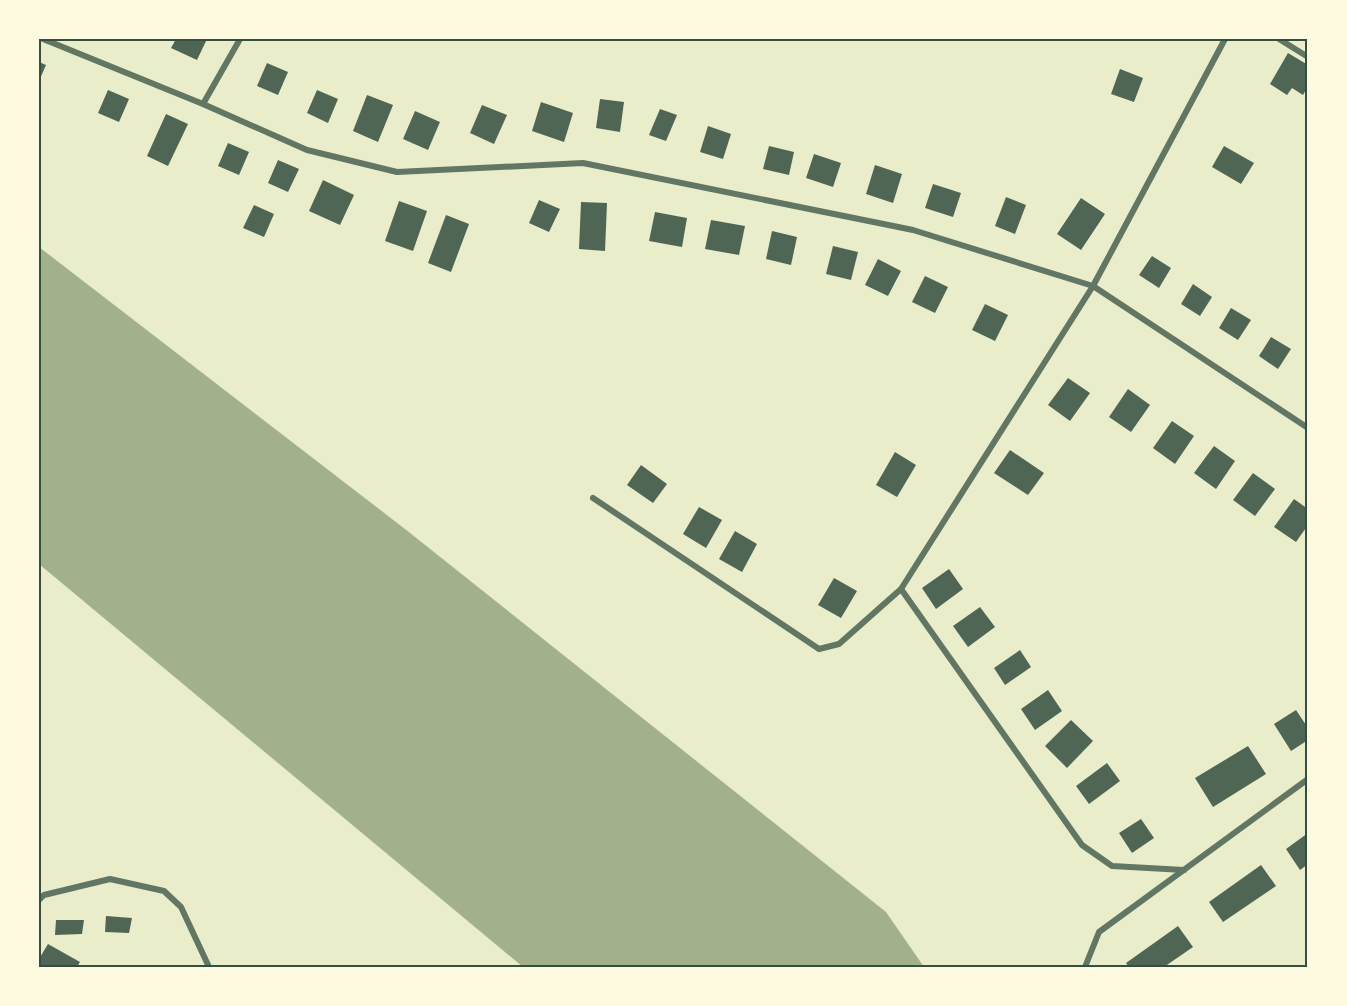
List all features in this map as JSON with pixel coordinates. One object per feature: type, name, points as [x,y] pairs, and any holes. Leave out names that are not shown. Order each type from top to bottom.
[{"type":"street","points":[[43,39],[203,104],[307,150],[397,172],[583,163],[913,230],[1093,286],[1308,428]]},
{"type":"street","points":[[203,104],[240,39]]},
{"type":"street","points":[[593,498],[819,649],[839,644],[901,589],[1093,286],[1225,39]]},
{"type":"street","points":[[1280,39],[1308,57]]},
{"type":"street","points":[[901,589],[1082,845],[1112,866],[1184,870]]},
{"type":"street","points":[[1085,967],[1099,932],[1308,779]]},
{"type":"street","points":[[39,900],[44,895],[110,879],[164,891],[181,908],[209,967]]},
{"type":"shaded area","points":[[39,247],[405,529],[886,912],[924,967],[523,967],[39,564]]},
{"type":"building","points":[[176,39],[207,39],[197,60],[171,48]]},
{"type":"building","points":[[1288,53],[1308,65],[1308,86],[1303,95],[1292,88],[1287,95],[1270,84]]},
{"type":"building","points":[[39,62],[46,65],[39,81]]},
{"type":"building","points":[[267,63],[288,72],[278,95],[257,86]]},
{"type":"building","points":[[1120,69],[1143,78],[1134,102],[1111,94]]},
{"type":"building","points":[[108,90],[129,99],[119,122],[98,113]]},
{"type":"building","points":[[317,90],[338,99],[328,123],[307,113]]},
{"type":"building","points":[[367,95],[393,105],[378,142],[353,131]]},
{"type":"building","points":[[600,99],[624,102],[620,132],[596,128]]},
{"type":"building","points":[[541,102],[573,113],[564,142],[532,131]]},
{"type":"building","points":[[482,105],[507,115],[494,144],[470,133]]},
{"type":"building","points":[[660,109],[677,115],[666,141],[649,135]]},
{"type":"building","points":[[415,111],[440,122],[428,150],[403,139]]},
{"type":"building","points":[[166,114],[188,124],[168,166],[147,156]]},
{"type":"building","points":[[708,126],[731,134],[723,159],[700,152]]},
{"type":"building","points":[[228,143],[249,152],[239,175],[218,166]]},
{"type":"building","points":[[769,146],[794,152],[789,175],[763,169]]},
{"type":"building","points":[[1224,146],[1254,163],[1241,184],[1212,167]]},
{"type":"building","points":[[814,154],[841,163],[833,187],[806,178]]},
{"type":"building","points":[[278,160],[299,169],[288,192],[268,183]]},
{"type":"building","points":[[875,165],[902,174],[893,203],[866,194]]},
{"type":"building","points":[[323,180],[354,195],[340,225],[309,211]]},
{"type":"building","points":[[933,184],[961,193],[953,217],[925,208]]},
{"type":"building","points":[[1006,197],[1026,205],[1015,234],[995,226]]},
{"type":"building","points":[[1081,198],[1105,214],[1081,250],[1057,234]]},
{"type":"building","points":[[539,200],[560,209],[549,232],[529,223]]},
{"type":"building","points":[[399,201],[427,211],[413,251],[385,241]]},
{"type":"building","points":[[581,202],[607,203],[605,251],[579,249]]},
{"type":"building","points":[[254,205],[274,214],[264,237],[243,228]]},
{"type":"building","points":[[655,212],[687,218],[682,247],[649,241]]},
{"type":"building","points":[[446,215],[469,224],[451,272],[428,263]]},
{"type":"building","points":[[711,220],[745,226],[739,255],[705,249]]},
{"type":"building","points":[[772,231],[797,237],[791,265],[766,259]]},
{"type":"building","points":[[833,246],[858,252],[851,280],[826,274]]},
{"type":"building","points":[[1152,256],[1171,268],[1159,288],[1139,275]]},
{"type":"building","points":[[878,259],[901,271],[888,296],[865,285]]},
{"type":"building","points":[[925,276],[948,287],[935,313],[912,302]]},
{"type":"building","points":[[1193,284],[1212,297],[1200,316],[1181,304]]},
{"type":"building","points":[[985,304],[1008,315],[995,341],[972,330]]},
{"type":"building","points":[[1231,308],[1251,320],[1238,340],[1219,328]]},
{"type":"building","points":[[1271,337],[1291,349],[1278,369],[1259,356]]},
{"type":"building","points":[[1068,378],[1090,393],[1070,421],[1048,405]]},
{"type":"building","points":[[1128,389],[1150,405],[1131,432],[1109,417]]},
{"type":"building","points":[[1172,421],[1194,436],[1175,464],[1153,448]]},
{"type":"building","points":[[1214,446],[1235,461],[1216,489],[1194,473]]},
{"type":"building","points":[[1010,450],[1044,473],[1028,495],[994,473]]},
{"type":"building","points":[[895,452],[916,465],[897,497],[876,485]]},
{"type":"building","points":[[641,465],[667,484],[653,503],[627,485]]},
{"type":"building","points":[[1253,473],[1275,489],[1255,516],[1233,500]]},
{"type":"building","points":[[1294,499],[1308,509],[1308,525],[1296,542],[1274,527]]},
{"type":"building","points":[[699,507],[722,520],[706,548],[683,534]]},
{"type":"building","points":[[735,531],[757,544],[742,572],[719,559]]},
{"type":"building","points":[[949,569],[963,589],[936,609],[922,588]]},
{"type":"building","points":[[834,578],[857,591],[841,618],[818,605]]},
{"type":"building","points":[[980,607],[995,627],[968,647],[953,626]]},
{"type":"building","points":[[1020,650],[1031,667],[1005,685],[994,668]]},
{"type":"building","points":[[1048,690],[1062,711],[1035,730],[1021,709]]},
{"type":"building","points":[[1296,710],[1308,728],[1308,740],[1291,751],[1274,724]]},
{"type":"building","points":[[1071,720],[1093,741],[1067,768],[1045,746]]},
{"type":"building","points":[[1248,746],[1266,774],[1213,807],[1195,778]]},
{"type":"building","points":[[1107,763],[1120,781],[1089,804],[1076,786]]},
{"type":"building","points":[[1141,819],[1154,838],[1132,853],[1119,833]]},
{"type":"building","points":[[1308,833],[1308,864],[1300,870],[1286,849]]},
{"type":"building","points":[[1261,865],[1276,886],[1223,922],[1209,902]]},
{"type":"building","points":[[106,916],[132,918],[129,933],[105,932]]},
{"type":"building","points":[[56,920],[84,920],[82,934],[55,935]]},
{"type":"building","points":[[1178,926],[1193,947],[1164,967],[1129,967],[1126,963]]},
{"type":"building","points":[[48,944],[80,962],[77,967],[39,967],[39,959]]}]
